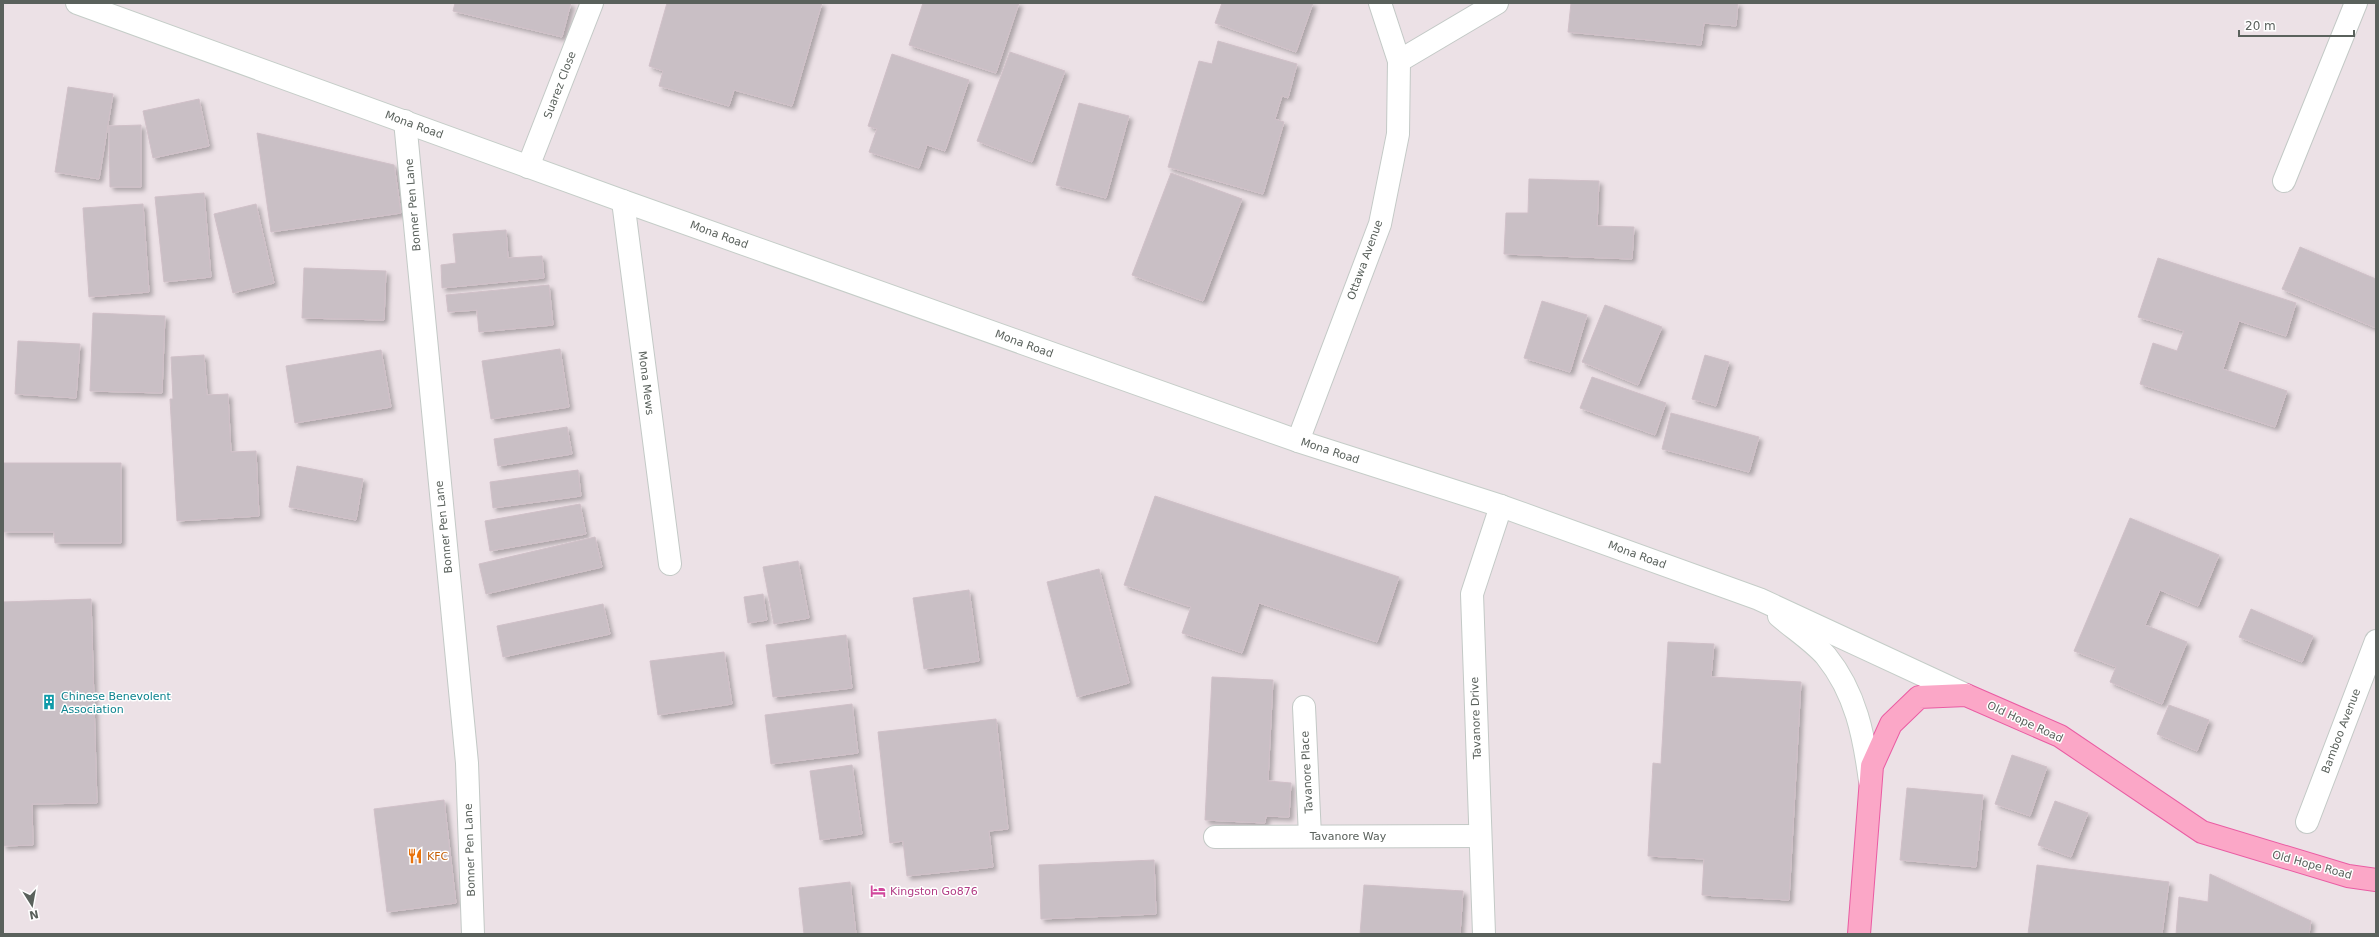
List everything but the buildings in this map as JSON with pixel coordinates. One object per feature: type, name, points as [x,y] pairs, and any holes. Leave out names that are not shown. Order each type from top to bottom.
[{"type":"main road","name":"Old Hope Road","points":[[1859,934],[1871,782],[1875,755],[1891,724],[1919,696],[1966,695],[2060,736],[2202,832],[2348,876],[2376,880]]},
{"type":"street","name":"Mona Road","points":[[77,3],[528,167],[1298,441],[1501,506],[1759,599],[1966,695]]},
{"type":"street","name":"Suarez Close","points":[[528,167],[592,3]]},
{"type":"street","name":"Ottawa Avenue","points":[[1298,441],[1380,224],[1398,134],[1399,61],[1380,3]]},
{"type":"street","points":[[1399,61],[1498,3]]},
{"type":"street","points":[[2284,181],[2356,3]]},
{"type":"street","name":"Bonner Pen Lane","points":[[405,121],[467,763],[474,934]]},
{"type":"street","name":"Mona Mews","points":[[623,201],[670,564]]},
{"type":"street","name":"Tavanore Drive","points":[[1484,934],[1472,594],[1501,506]]},
{"type":"street","points":[[1759,599],[1826,656],[1853,700],[1864,741],[1871,782]]},
{"type":"street","name":"Bamboo Avenue","points":[[2307,822],[2376,641]]},
{"type":"street","name":"Tavanore Place","points":[[1304,707],[1310,836]]},
{"type":"street","name":"Tavanore Way","points":[[1215,837],[1480,836]]},
{"type":"place","name":"Chinese Benevolent Association","points":[[49,702]]},
{"type":"place","name":"KFC","points":[[415,856]]},
{"type":"place","name":"Kingston Go876","points":[[878,891]]}]
